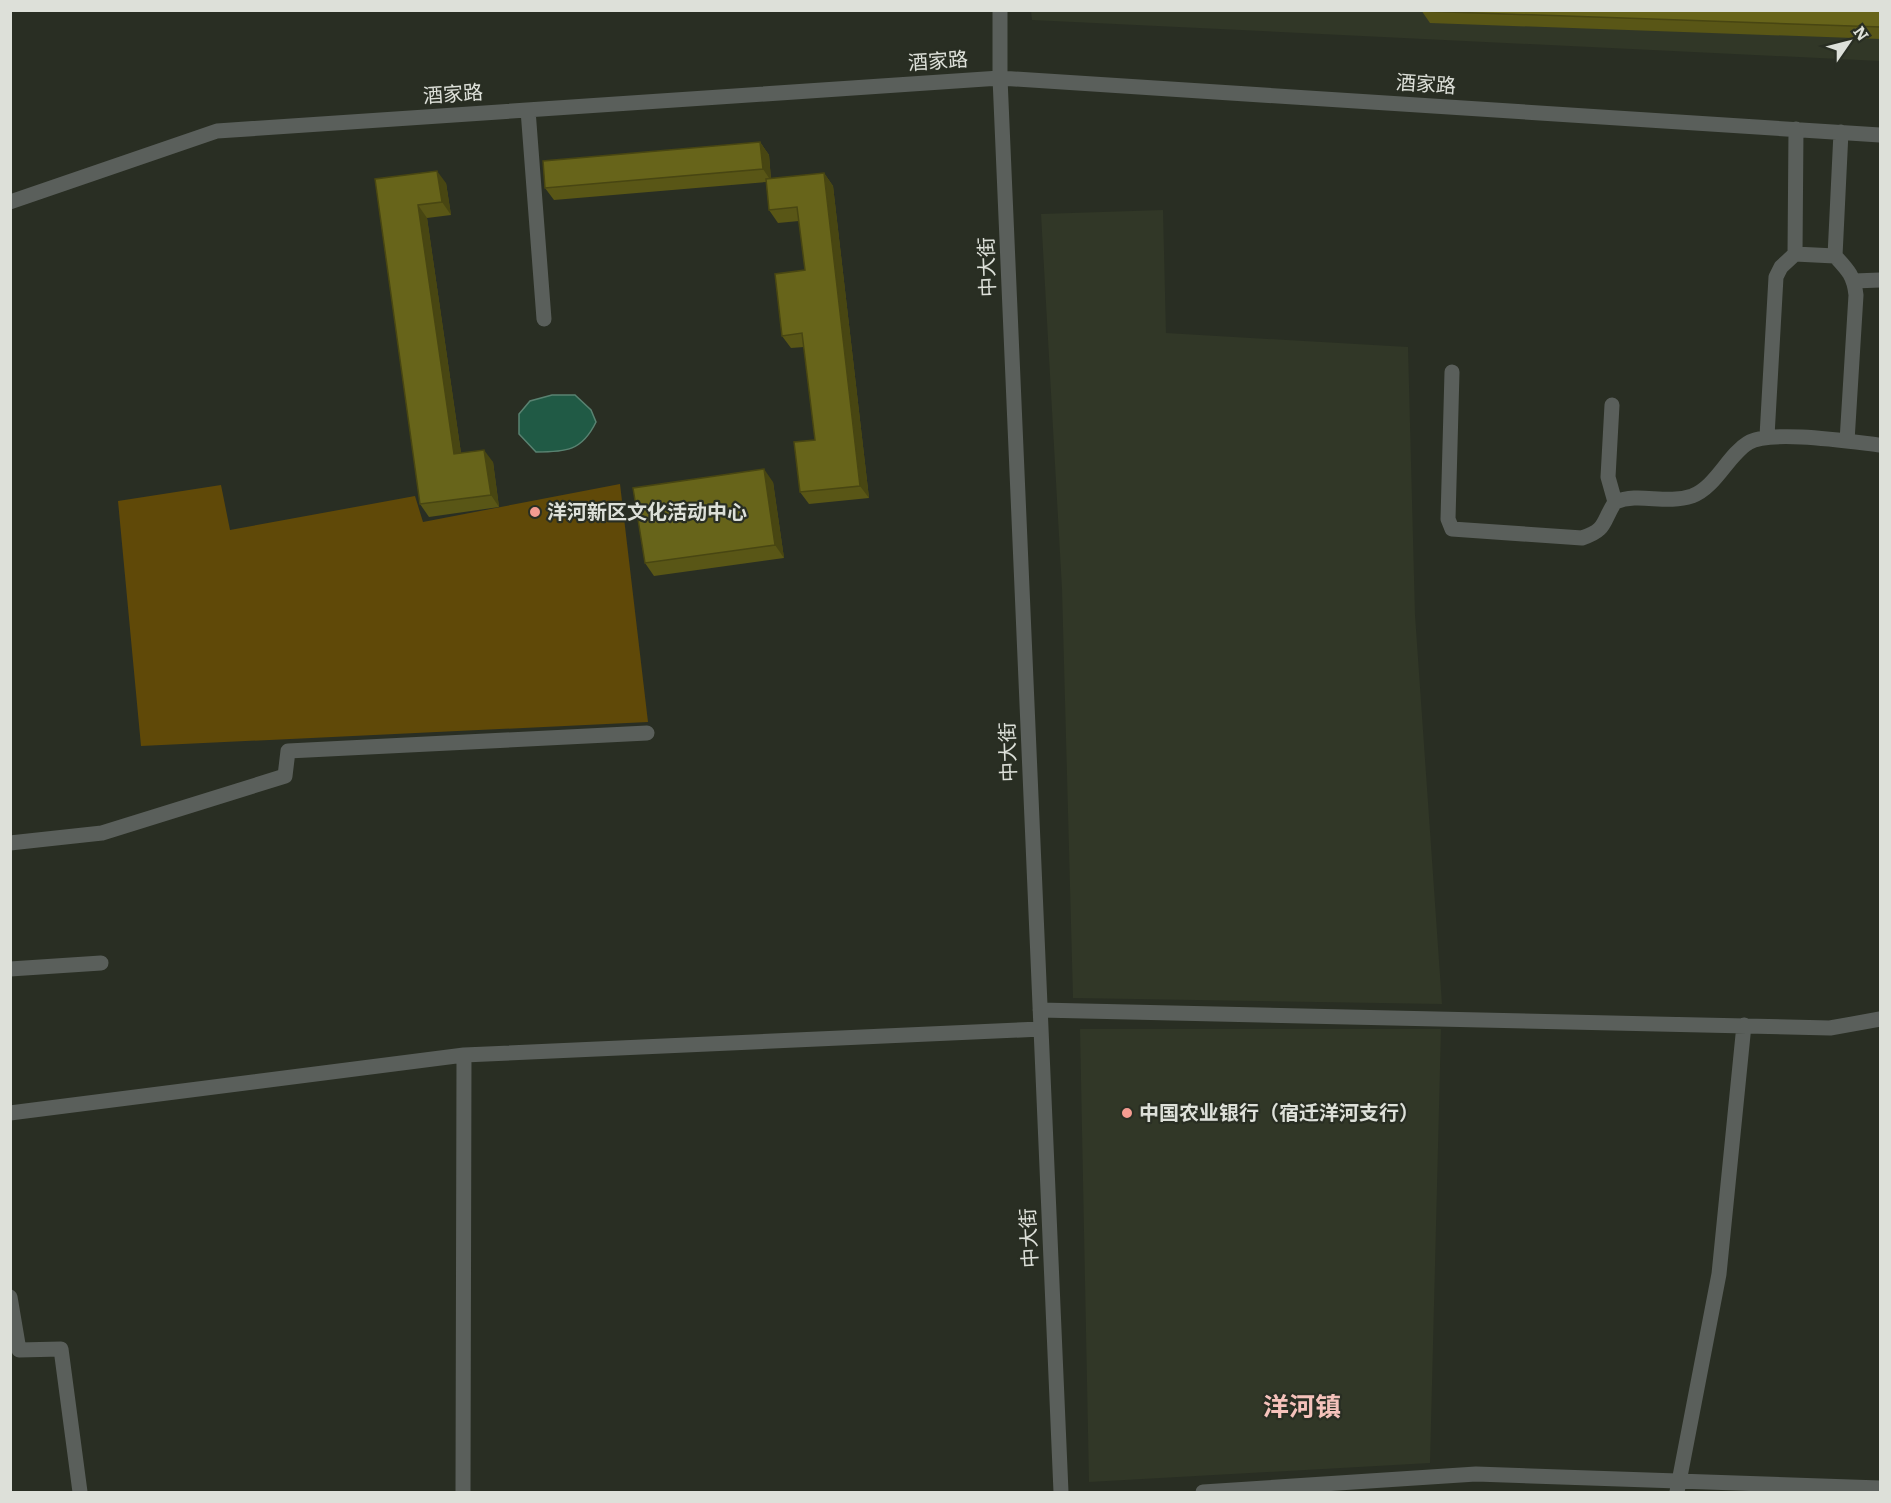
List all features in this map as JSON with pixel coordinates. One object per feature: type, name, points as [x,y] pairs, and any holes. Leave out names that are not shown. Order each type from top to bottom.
[{"type":"street","name":"中大街","points":[[1000,10],[1000,78],[1061,1492]]},
{"type":"street","name":"酒家路","points":[[10,202],[217,131],[1000,78],[1881,135]]},
{"type":"street","points":[[528,110],[544,319]]},
{"type":"street","points":[[1795,254],[1796,129]]},
{"type":"street","points":[[1835,256],[1841,132]]},
{"type":"street","points":[[1767,436],[1776,277],[1781,267],[1795,254],[1835,256],[1847,268],[1854,280],[1856,295],[1847,441]]},
{"type":"street","points":[[1854,280],[1881,280]]},
{"type":"street","points":[[1452,372],[1448,519],[1452,529],[1582,538],[1597,534],[1615,502],[1627,497],[1672,501],[1694,495],[1709,485],[1748,443],[1767,436],[1881,445]]},
{"type":"street","points":[[1612,405],[1608,477],[1615,502]]},
{"type":"street","points":[[10,843],[102,833],[285,776],[288,751],[647,733]]},
{"type":"street","points":[[10,969],[101,963]]},
{"type":"street","points":[[1040,1010],[1830,1028],[1881,1019]]},
{"type":"street","points":[[1678,1487],[1719,1274],[1744,1025]]},
{"type":"street","points":[[10,1113],[464,1055],[1041,1029]]},
{"type":"street","points":[[463,1492],[464,1055]]},
{"type":"street","points":[[10,1297],[19,1350],[61,1349],[80,1492]]},
{"type":"street","points":[[1203,1492],[1476,1474],[1678,1487],[1881,1488]]},
{"type":"shaded area","points":[[1031,11],[1880,11],[1880,61],[1032,20]]},
{"type":"shaded area","points":[[1163,210],[1166,333],[1408,347],[1415,615],[1442,1004],[1073,998],[1062,589],[1041,214]]},
{"type":"shaded area","points":[[552,395],[575,395],[591,410],[596,422],[585,439],[572,448],[536,452],[519,434],[519,414],[530,401]]},
{"type":"shaded area","points":[[620,484],[648,722],[141,746],[118,501],[221,485],[230,530],[415,496],[423,522]]},
{"type":"shaded area","points":[[1080,1029],[1441,1029],[1430,1463],[1089,1482]]},
{"type":"building","points":[[1421,10],[1881,10],[1881,27],[1421,11]]},
{"type":"building","points":[[760,142],[763,169],[545,188],[543,161]]},
{"type":"building","points":[[437,171],[442,202],[418,205],[454,454],[484,450],[491,495],[420,504],[375,179]]},
{"type":"building","points":[[824,173],[860,486],[800,492],[794,442],[815,440],[802,333],[782,336],[775,274],[805,270],[797,207],[769,210],[766,179]]},
{"type":"building","points":[[764,469],[775,545],[645,563],[633,488]]},
{"type":"place","name":"洋河新区文化活动中心","points":[[535,512]]},
{"type":"place","name":"中国农业银行（宿迁洋河支行）","points":[[1127,1113]]},
{"type":"district","name":"洋河镇","points":[[1302,1407]]}]
